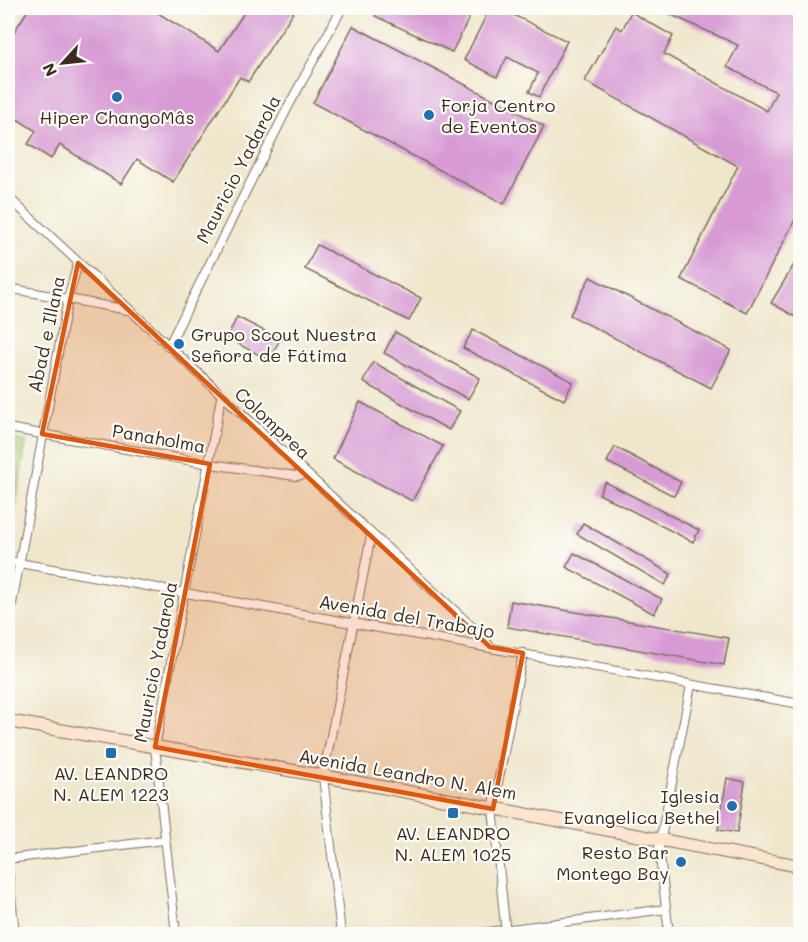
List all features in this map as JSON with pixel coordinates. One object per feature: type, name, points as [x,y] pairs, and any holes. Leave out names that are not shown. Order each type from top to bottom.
[{"type":"main road","name":"Avenida Leandro N. Alem","points":[[8,722],[323,776],[801,866]]},
{"type":"street","name":"Mauricio Yadarola","points":[[168,347],[289,105],[342,8]]},
{"type":"street","name":"Colomprea","points":[[8,197],[221,398],[482,636],[490,647]]},
{"type":"street","name":"Abad e Illana","points":[[8,625],[68,299],[78,263]]},
{"type":"street","points":[[8,288],[128,309]]},
{"type":"street","name":"Mauricio Yadarola","points":[[176,934],[155,747],[221,398]]},
{"type":"street","name":"Panaholma","points":[[8,428],[210,464],[296,476],[304,474]]},
{"type":"street","points":[[341,934],[323,776],[371,536]]},
{"type":"street","name":"Avenida del Trabajo","points":[[8,561],[801,704]]},
{"type":"street","points":[[505,932],[493,809],[523,653]]},
{"type":"street","points":[[669,934],[659,848],[691,685]]},
{"type":"street","points":[[8,859],[164,840]]},
{"type":"street","points":[[8,868],[15,934]]},
{"type":"street","points":[[472,934],[505,932],[666,909]]},
{"type":"highlighted area","points":[[78,263],[490,647],[523,653],[493,809],[155,747],[210,464],[42,434]]},
{"type":"green space","points":[[8,438],[26,442],[8,549]]},
{"type":"building","name":"Hiper ChangoMâs","points":[[29,8],[150,8],[219,51],[247,8],[296,8],[248,82],[240,77],[173,182],[137,159],[121,184],[60,145],[51,159],[28,144],[36,131],[8,113],[8,42]]},
{"type":"building","points":[[379,8],[474,8],[452,52],[375,16]]},
{"type":"building","points":[[490,8],[499,8],[567,41],[539,97],[529,92],[538,73],[507,57],[497,77],[464,60]]},
{"type":"building","points":[[656,8],[801,8],[801,208],[747,313],[681,279],[738,166],[585,81],[616,26],[622,30],[631,12],[673,36],[664,54],[767,111],[776,92],[727,67],[738,45]]},
{"type":"building","name":"Forja Centro de Eventos","points":[[353,26],[544,126],[504,204],[313,103]]},
{"type":"building","points":[[317,245],[421,298],[409,321],[305,269]]},
{"type":"building","points":[[801,253],[801,320],[771,303]]},
{"type":"building","points":[[590,277],[731,350],[711,388],[570,315]]},
{"type":"building","points":[[237,317],[280,339],[269,360],[227,338]]},
{"type":"building","points":[[473,330],[573,382],[564,400],[463,348]]},
{"type":"building","points":[[395,332],[480,378],[468,399],[384,353]]},
{"type":"building","points":[[373,362],[460,411],[449,430],[363,382]]},
{"type":"building","points":[[360,402],[443,446],[412,501],[333,459]]},
{"type":"building","points":[[615,447],[681,482],[674,496],[607,462]]},
{"type":"building","points":[[605,482],[699,530],[693,542],[599,494]]},
{"type":"building","points":[[583,523],[671,574],[665,585],[577,534]]},
{"type":"building","points":[[574,553],[662,599],[654,614],[566,567]]},
{"type":"building","points":[[511,601],[729,638],[724,665],[507,627]]},
{"type":"building","name":"Iglesia Evangelica Bethel","points":[[727,778],[745,782],[737,833],[718,830]]},
{"type":"place","name":"Hiper ChangoMâs","points":[[117,97]]},
{"type":"place","name":"Forja Centro de Eventos","points":[[429,115]]},
{"type":"place","name":"Grupo Scout Nuestra Señora de Fátima","points":[[179,344]]},
{"type":"place","name":"AV. LEANDRO N. ALEM 1223","points":[[111,753]]},
{"type":"place","name":"Iglesia Evangelica Bethel","points":[[732,806]]},
{"type":"place","name":"AV. LEANDRO N. ALEM 1025","points":[[453,813]]},
{"type":"place","name":"Resto Bar Montego Bay","points":[[681,862]]}]
